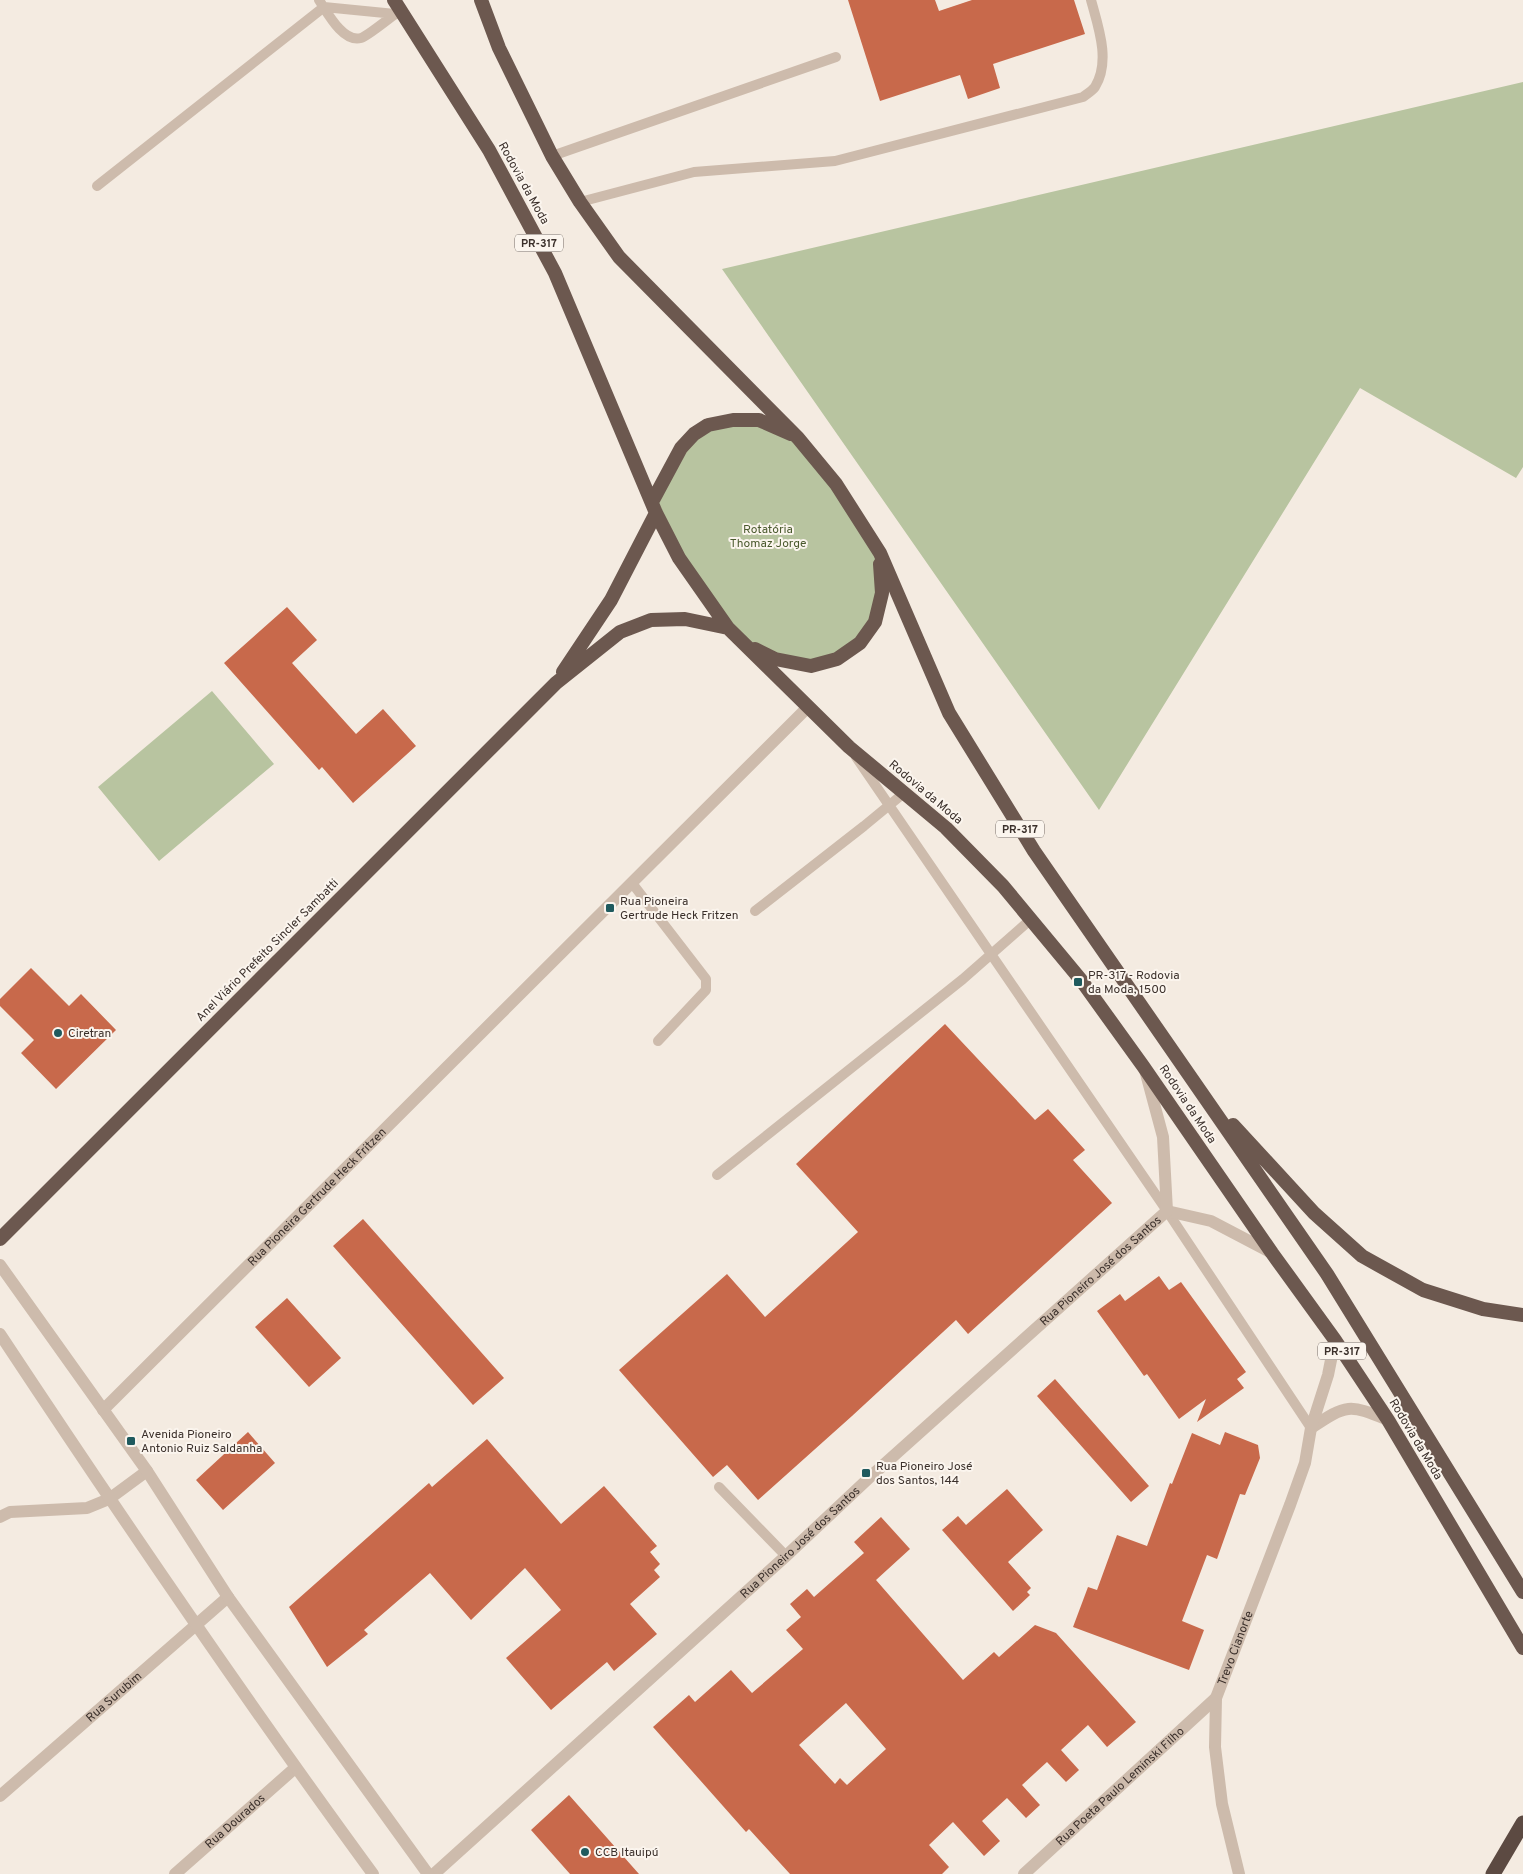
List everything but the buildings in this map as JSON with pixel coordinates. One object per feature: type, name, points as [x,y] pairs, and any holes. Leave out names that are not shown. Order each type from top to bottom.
[{"type":"highway","name":"PR-317","points":[[481,0],[499,48],[552,156],[580,202],[619,257],[798,438],[836,484],[880,553]]},
{"type":"highway","name":"Rodovia da Moda","points":[[397,8],[489,150],[555,273],[654,507]]},
{"type":"highway","name":"Anel Viário Prefeito Sincler Sambatti","points":[[556,682],[611,600],[681,448],[694,434],[708,425],[733,420],[759,420],[798,438]]},
{"type":"highway","name":"PR-317","points":[[654,507],[680,558],[728,628],[745,644]]},
{"type":"highway","name":"Rodovia da Moda","points":[[880,553],[949,713],[1034,851],[1328,1274],[1523,1592]]},
{"type":"highway","points":[[745,644],[775,659],[811,666],[837,659],[860,643],[875,622],[882,593],[880,553]]},
{"type":"highway","name":"Anel Viário Prefeito Sincler Sambatti","points":[[0,1239],[556,682],[620,632],[651,620],[685,619],[728,628]]},
{"type":"highway","name":"Rodovia da Moda","points":[[745,644],[850,748],[946,828],[1003,886],[1081,980],[1335,1340],[1388,1420],[1523,1648]]},
{"type":"highway","points":[[1196,1085],[1314,1214],[1362,1256],[1423,1290],[1482,1309],[1523,1315]]},
{"type":"highway","points":[[1493,1874],[1523,1823]]},
{"type":"street","name":"Rua Pioneira Gertrude Heck Fritzen","points":[[103,1410],[808,707]]},
{"type":"street","name":"Rua Pioneiro José dos Santos","points":[[1143,1066],[1163,1137],[1167,1211]]},
{"type":"street","name":"Rua Pioneiro José dos Santos","points":[[1167,1211],[1211,1221],[1272,1253]]},
{"type":"street","name":"Rua Pioneiro José dos Santos","points":[[434,1874],[786,1556],[870,1477],[1167,1211]]},
{"type":"street","points":[[0,1266],[147,1471],[228,1597],[428,1874]]},
{"type":"street","points":[[0,1334],[109,1499],[295,1768],[374,1874]]},
{"type":"street","name":"Trevo Cianorte","points":[[1239,1874],[1222,1804],[1215,1747],[1216,1698],[1305,1463],[1311,1428],[1328,1375],[1335,1340]]},
{"type":"street","points":[[1311,1428],[1335,1412],[1347,1408],[1363,1410],[1388,1420]]},
{"type":"street","points":[[0,1517],[10,1512],[87,1508],[109,1499],[147,1471]]},
{"type":"street","name":"Rua Surubim","points":[[0,1796],[228,1597]]},
{"type":"street","name":"Rua Poeta Paulo Leminski Filho","points":[[1024,1874],[1216,1698]]},
{"type":"street","name":"Rua Dourados","points":[[175,1874],[295,1768]]},
{"type":"lane","points":[[580,202],[694,172],[835,161],[1083,97],[1095,87],[1103,63],[1102,39],[1091,0]]},
{"type":"lane","points":[[321,3],[344,34],[361,38],[397,8]]},
{"type":"lane","points":[[98,186],[321,3],[397,8]]},
{"type":"lane","points":[[552,156],[836,57]]},
{"type":"lane","points":[[850,748],[1167,1211],[1311,1428]]},
{"type":"lane","points":[[755,911],[904,793]]},
{"type":"lane","points":[[632,883],[706,979],[706,990],[658,1041]]},
{"type":"lane","points":[[717,1175],[992,955],[1030,920]]},
{"type":"lane","points":[[719,1487],[786,1556]]},
{"type":"green space","points":[[1523,82],[1523,467],[1516,478],[1360,388],[1099,810],[722,269]]},
{"type":"green space","name":"Rotatória Thomaz Jorge","points":[[733,420],[798,438],[880,553],[882,593],[860,643],[811,666],[745,645],[656,513],[672,462],[694,434]]},
{"type":"green space","points":[[212,691],[274,764],[159,861],[98,787]]},
{"type":"place","name":"Rua Pioneira Gertrude Heck Fritzen","points":[[610,908]]},
{"type":"place","name":"PR-317 - Rodovia da Moda, 1500","points":[[1078,982]]},
{"type":"place","name":"Ciretran","points":[[58,1033]]},
{"type":"place","name":"Avenida Pioneiro Antonio Ruiz Saldanha","points":[[131,1441]]},
{"type":"place","name":"Rua Pioneiro José dos Santos, 144","points":[[866,1473]]},
{"type":"place","name":"CCB Itauipú","points":[[585,1852]]}]
